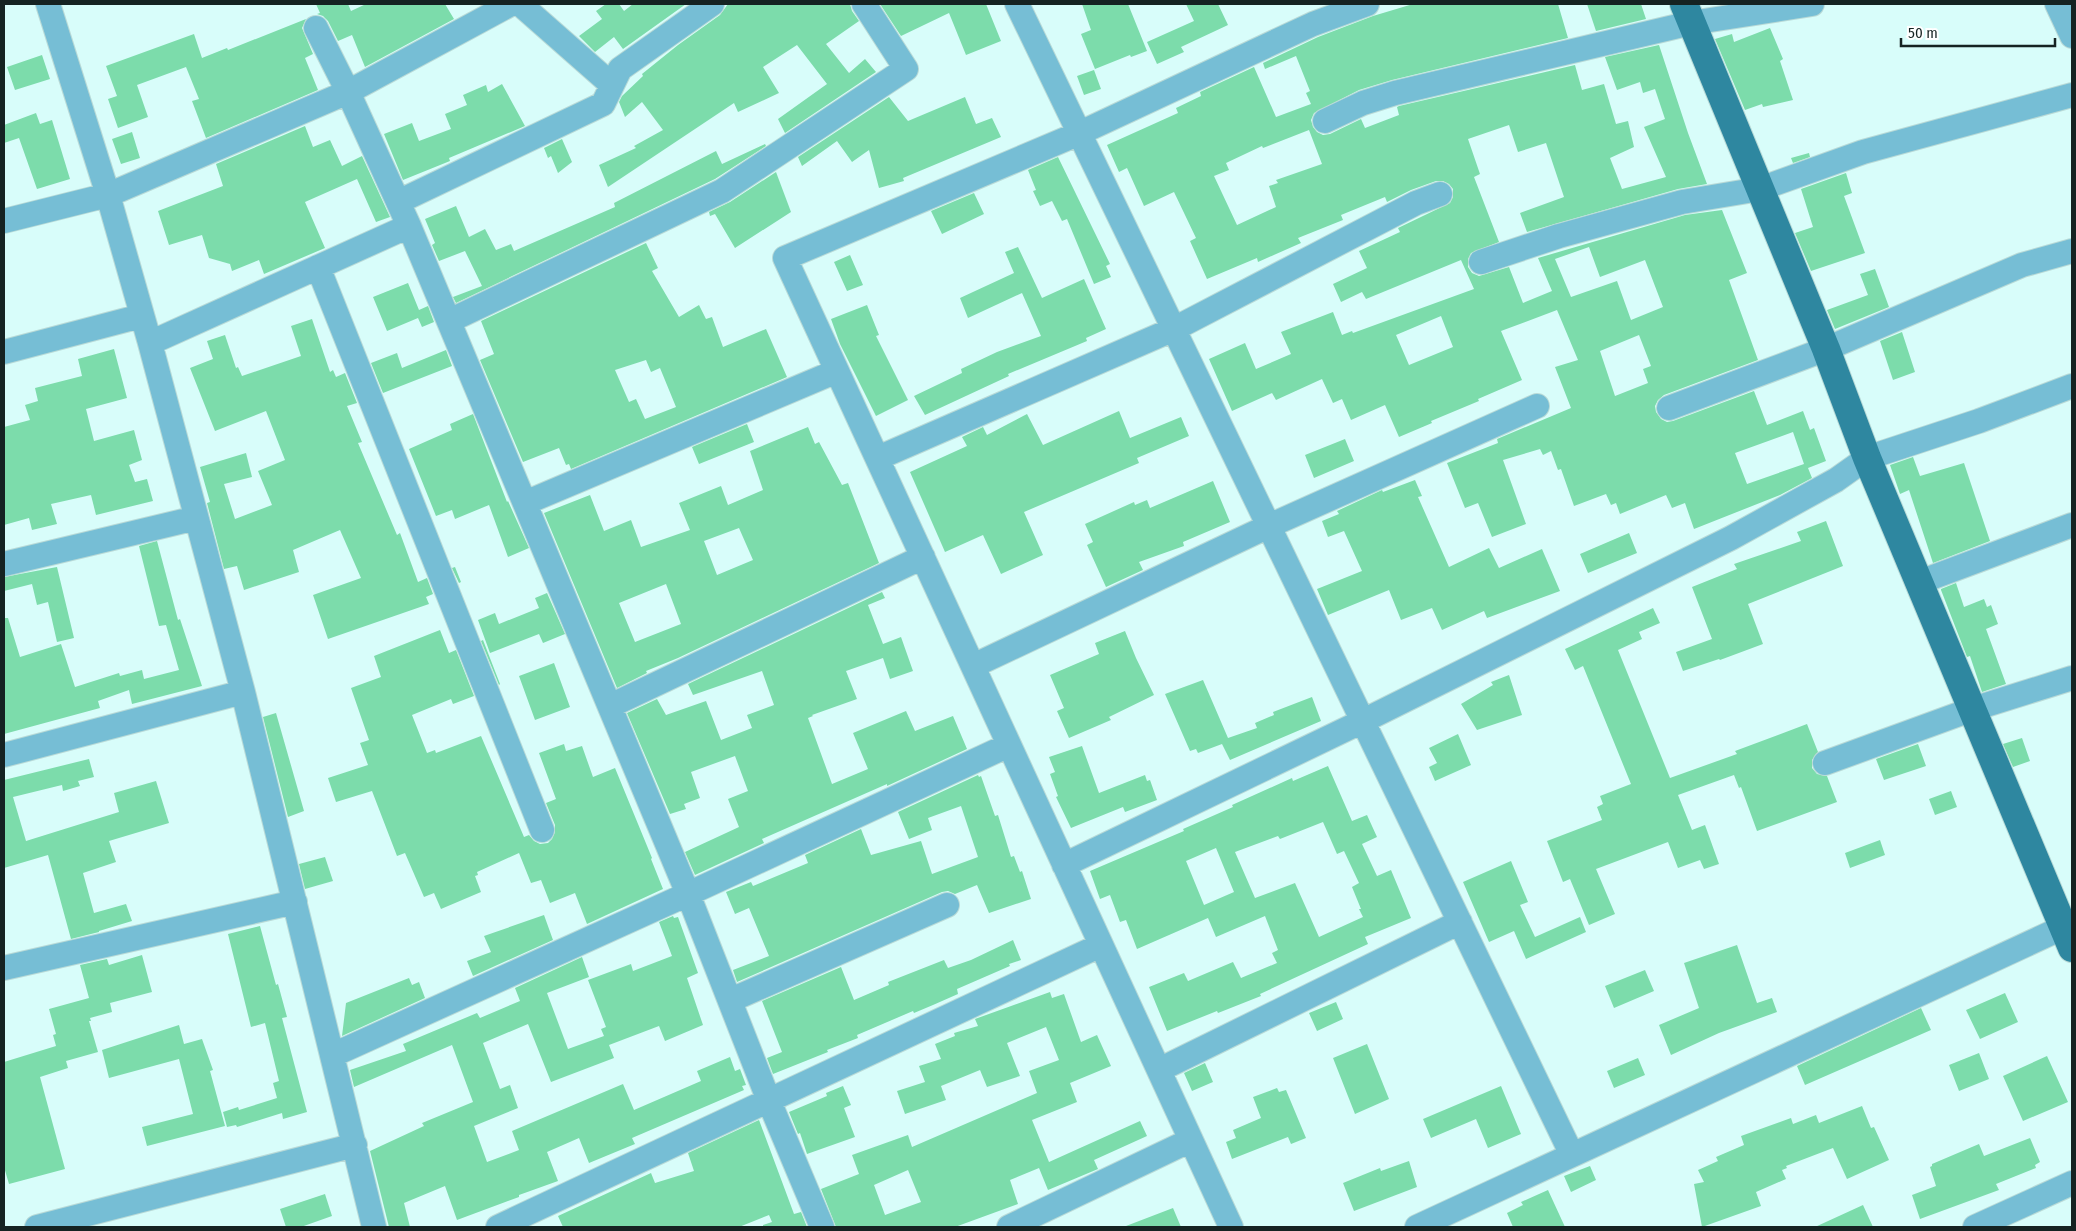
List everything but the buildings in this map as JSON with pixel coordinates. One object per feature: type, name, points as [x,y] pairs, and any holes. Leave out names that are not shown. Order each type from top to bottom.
[{"type":"main road","points":[[1688,13],[1826,349],[1867,458],[1974,709],[2068,938]]},
{"type":"street","points":[[48,4],[108,195],[150,343],[243,692],[374,1227]]},
{"type":"street","points":[[4,221],[108,195],[348,92],[511,4]]},
{"type":"street","points":[[520,4],[612,85]]},
{"type":"street","points":[[398,202],[603,104],[620,69],[712,4]]},
{"type":"street","points":[[449,321],[722,191],[906,69],[864,4]]},
{"type":"street","points":[[1017,4],[1572,1155]]},
{"type":"street","points":[[1231,1227],[786,258],[1080,133],[1313,24],[1367,4]]},
{"type":"street","points":[[1325,121],[1363,103],[1394,92],[1688,13],[1812,4]]},
{"type":"street","points":[[2057,4],[2072,36]]},
{"type":"street","points":[[316,28],[348,92],[409,226],[688,894],[822,1227]]},
{"type":"street","points":[[1481,262],[1559,236],[1682,202],[1760,189],[1863,152],[2072,95]]},
{"type":"street","points":[[878,458],[1174,329],[1416,203],[1440,194]]},
{"type":"street","points":[[150,343],[409,226]]},
{"type":"street","points":[[1668,408],[1826,349],[2022,265],[2072,250]]},
{"type":"street","points":[[318,267],[542,830]]},
{"type":"street","points":[[4,352],[141,316]]},
{"type":"street","points":[[525,503],[838,372]]},
{"type":"street","points":[[1064,864],[1363,721],[1731,538],[1836,480],[1867,458],[1979,421],[2072,386]]},
{"type":"street","points":[[973,666],[1269,526],[1537,406]]},
{"type":"street","points":[[4,564],[196,518]]},
{"type":"street","points":[[1920,582],[2072,525]]},
{"type":"street","points":[[610,706],[923,557]]},
{"type":"street","points":[[1825,763],[1974,709],[2072,678]]},
{"type":"street","points":[[4,755],[243,692]]},
{"type":"street","points":[[333,1055],[688,894],[1009,745]]},
{"type":"street","points":[[4,968],[295,902]]},
{"type":"street","points":[[731,1000],[947,905]]},
{"type":"street","points":[[1159,1070],[1460,922]]},
{"type":"street","points":[[1417,1227],[1572,1155],[2068,938]]},
{"type":"street","points":[[498,1227],[1101,945]]},
{"type":"street","points":[[1008,1227],[1191,1140]]},
{"type":"street","points":[[37,1227],[355,1145]]},
{"type":"street","points":[[1975,1227],[2072,1183]]}]
